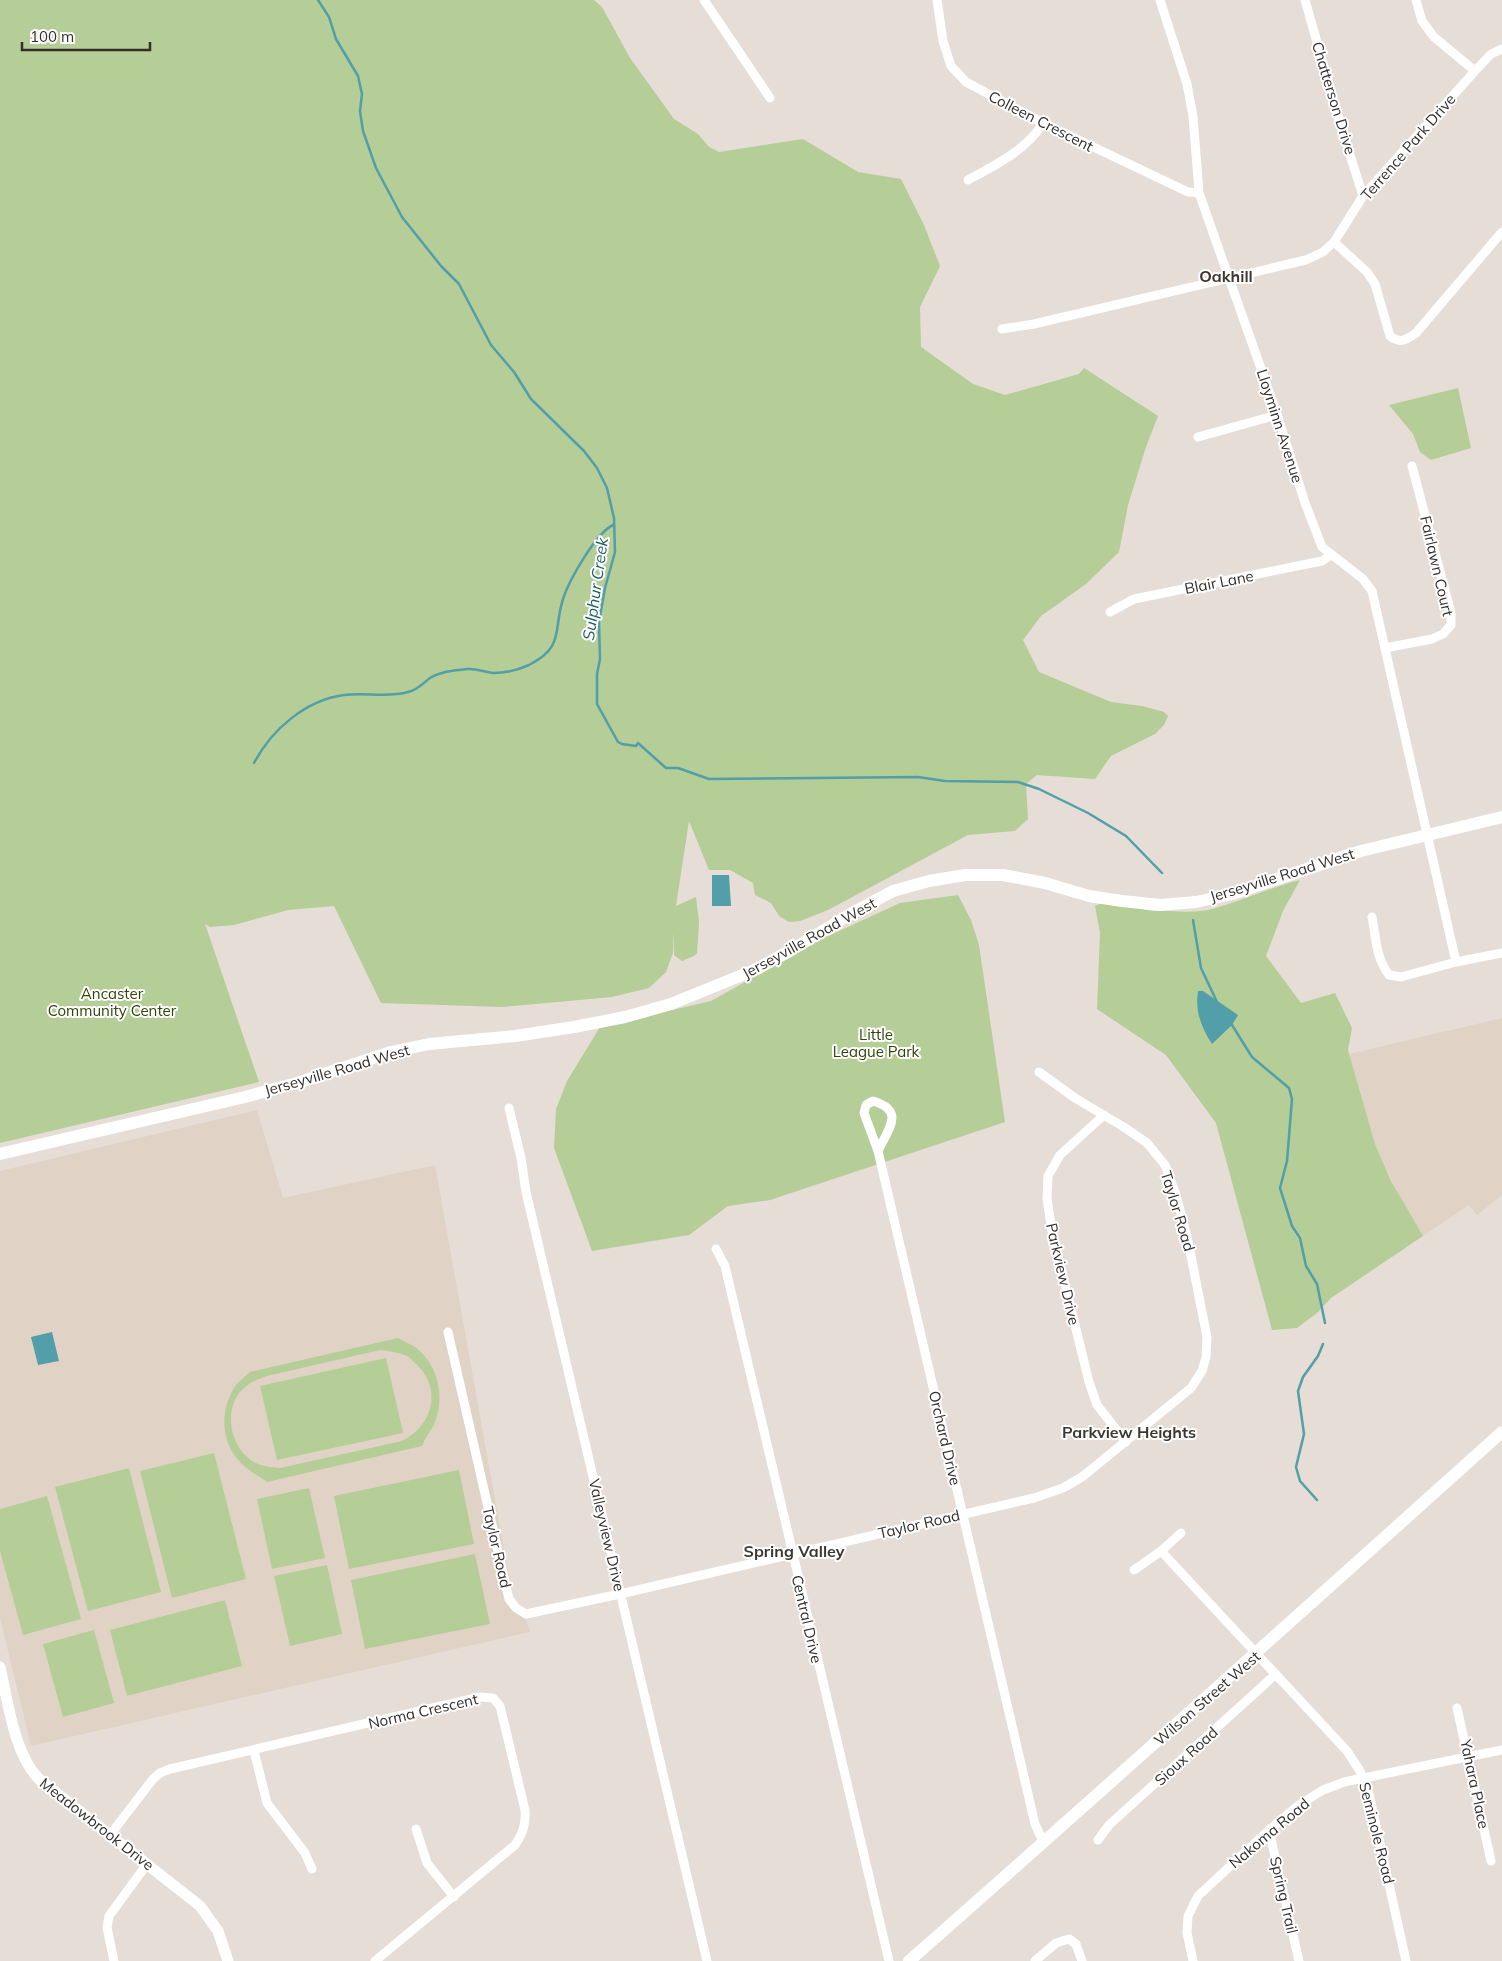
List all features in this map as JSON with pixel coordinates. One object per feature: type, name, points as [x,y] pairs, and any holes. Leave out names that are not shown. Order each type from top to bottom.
[{"type":"main road","name":"Jerseyville Road West","points":[[0,1154],[245,1097],[297,1083],[391,1052],[429,1044],[515,1036],[574,1027],[625,1017],[671,1004],[757,969],[894,891],[929,881],[965,875],[1003,875],[1045,883],[1089,896],[1122,901],[1160,905],[1196,902],[1232,894],[1361,851],[1502,818]]},
{"type":"main road","name":"Wilson Street West","points":[[909,1961],[1256,1655],[1355,1563],[1502,1432]]},
{"type":"street","points":[[704,0],[770,98]]},
{"type":"street","name":"Colleen Crescent","points":[[937,0],[943,41],[951,66],[966,82],[1043,123],[1188,192],[1198,193]]},
{"type":"street","name":"Lloyminn Avenue","points":[[1160,0],[1189,92],[1194,116],[1198,193],[1277,415],[1305,503],[1322,547],[1362,578],[1372,591],[1429,835],[1456,962]]},
{"type":"street","name":"Chatterson Drive","points":[[1305,0],[1363,196]]},
{"type":"street","points":[[1416,0],[1422,22],[1434,37],[1475,71]]},
{"type":"street","name":"Terrence Park Drive","points":[[1002,329],[1034,324],[1306,260],[1323,252],[1334,242],[1363,196],[1491,54],[1502,49]]},
{"type":"street","points":[[968,180],[1000,163],[1038,132],[1043,123]]},
{"type":"street","points":[[1334,242],[1367,272],[1375,284],[1390,336],[1396,340],[1405,341],[1416,333],[1502,232]]},
{"type":"street","points":[[1198,437],[1277,415]]},
{"type":"street","name":"Fairlawn Court","points":[[1385,648],[1432,639],[1443,634],[1451,625],[1451,613],[1412,466]]},
{"type":"street","name":"Blair Lane","points":[[1110,612],[1134,599],[1322,561],[1330,555]]},
{"type":"street","points":[[1372,917],[1378,956],[1389,975],[1402,977],[1456,962],[1502,954]]},
{"type":"street","name":"Taylor Road","points":[[448,1332],[509,1598],[516,1608],[526,1614],[1034,1498],[1063,1488],[1082,1477],[1191,1388],[1202,1371],[1206,1357],[1207,1337],[1188,1241],[1176,1195],[1165,1165],[1147,1143],[1075,1098],[1039,1072]]},
{"type":"street","name":"Orchard Drive","points":[[878,1151],[892,1119],[892,1112],[886,1105],[873,1101],[866,1105],[864,1113],[878,1151],[1035,1824],[1043,1841]]},
{"type":"street","name":"Valleyview Drive","points":[[509,1108],[521,1158],[526,1192],[708,1961]]},
{"type":"street","name":"Parkview Drive","points":[[1104,1115],[1060,1155],[1048,1176],[1047,1199],[1052,1231],[1088,1382],[1097,1405],[1126,1442]]},
{"type":"street","name":"Central Drive","points":[[716,1249],[725,1266],[889,1961]]},
{"type":"street","points":[[1134,1570],[1161,1551],[1181,1533]]},
{"type":"street","name":"Seminole Road","points":[[1161,1551],[1347,1752],[1363,1776],[1369,1794],[1406,1961]]},
{"type":"street","name":"Meadowbrook Drive","points":[[0,1667],[4,1704],[29,1769],[40,1780],[190,1897],[206,1912],[218,1931],[228,1961]]},
{"type":"street","name":"Sioux Road","points":[[1098,1840],[1109,1825],[1276,1674]]},
{"type":"street","name":"Norma Crescent","points":[[110,1835],[153,1779],[160,1773],[170,1769],[480,1697],[493,1698],[500,1706],[525,1810],[525,1826],[515,1844],[454,1897],[375,1961]]},
{"type":"street","name":"Yahara Place","points":[[1457,1708],[1491,1861]]},
{"type":"street","name":"Nakoma Road","points":[[1193,1961],[1187,1933],[1188,1916],[1198,1896],[1269,1830],[1299,1805],[1324,1790],[1363,1776],[1468,1758],[1502,1750]]},
{"type":"street","points":[[254,1751],[267,1803],[305,1853],[312,1869]]},
{"type":"street","points":[[416,1829],[427,1863],[454,1897]]},
{"type":"street","name":"Spring Trail","points":[[1269,1830],[1299,1961]]},
{"type":"street","points":[[114,1961],[107,1928],[108,1916],[147,1864]]},
{"type":"street","points":[[1035,1961],[1056,1943],[1069,1939],[1076,1944],[1082,1961]]},
{"type":"shaded area","points":[[1502,1018],[1502,1195],[1477,1215],[1469,1205],[1423,1236],[1403,1204],[1375,1144],[1349,1054]]},
{"type":"shaded area","points":[[257,1110],[283,1198],[435,1165],[515,1611],[526,1620],[530,1632],[31,1746],[0,1618],[0,1171]]},
{"type":"green space","name":"Ancaster Community Center","points":[[0,0],[594,0],[602,7],[630,58],[674,119],[698,134],[709,147],[719,152],[803,139],[858,172],[901,179],[924,225],[940,266],[920,307],[921,347],[973,384],[1005,395],[1079,374],[1084,368],[1158,416],[1128,505],[1119,552],[1086,584],[1041,616],[1023,640],[1039,672],[1111,702],[1142,706],[1164,712],[1168,716],[1164,725],[1155,734],[1111,756],[1095,779],[1037,775],[1026,784],[1028,819],[1015,831],[968,835],[828,910],[800,921],[789,922],[779,916],[771,903],[755,895],[753,883],[730,870],[709,870],[689,821],[676,906],[696,897],[699,922],[697,953],[682,961],[674,955],[674,931],[673,953],[666,972],[649,988],[612,997],[503,1007],[381,1003],[334,906],[288,910],[234,925],[210,927],[205,924],[259,1082],[0,1143]]},
{"type":"green space","points":[[1458,388],[1471,448],[1431,460],[1420,452],[1413,434],[1389,405]]},
{"type":"green space","points":[[1300,880],[1283,911],[1266,956],[1301,1003],[1335,993],[1352,1028],[1348,1050],[1375,1144],[1391,1181],[1423,1236],[1331,1298],[1317,1313],[1297,1328],[1272,1330],[1216,1123],[1166,1055],[1097,1009],[1100,933],[1095,906],[1102,903],[1118,903],[1151,911],[1202,911],[1220,907]]},
{"type":"green space","name":"Little League Park","points":[[958,895],[971,920],[979,945],[1005,1122],[770,1200],[728,1206],[689,1235],[592,1251],[554,1148],[556,1109],[567,1081],[600,1027],[711,1001],[824,938],[900,903]]},
{"type":"green space","points":[[398,1338],[415,1347],[423,1354],[434,1371],[439,1391],[438,1412],[434,1425],[422,1446],[267,1482],[242,1464],[235,1456],[229,1446],[224,1426],[230,1395],[236,1385],[250,1372]],"holes":[[[380,1350],[410,1358],[426,1376],[430,1386],[432,1397],[430,1408],[426,1418],[412,1435],[402,1441],[280,1468],[264,1466],[254,1462],[239,1448],[232,1428],[232,1407],[236,1397],[249,1384],[267,1376]]]},
{"type":"green space","points":[[386,1358],[403,1433],[277,1460],[260,1386]]},
{"type":"green space","points":[[214,1453],[246,1579],[172,1598],[140,1471]]},
{"type":"green space","points":[[129,1468],[161,1592],[88,1611],[55,1487]]},
{"type":"green space","points":[[459,1470],[474,1544],[349,1569],[334,1496]]},
{"type":"green space","points":[[309,1488],[325,1558],[272,1569],[257,1499]]},
{"type":"green space","points":[[47,1496],[81,1619],[23,1635],[0,1551],[0,1509]]},
{"type":"green space","points":[[475,1554],[490,1624],[365,1649],[351,1580]]},
{"type":"green space","points":[[327,1565],[342,1634],[290,1646],[274,1576]]},
{"type":"green space","points":[[225,1600],[242,1666],[127,1696],[110,1630]]},
{"type":"green space","points":[[94,1630],[114,1703],[63,1717],[43,1644]]},
{"type":"water","points":[[712,875],[729,875],[731,906],[712,906]]},
{"type":"water","points":[[1198,991],[1203,991],[1238,1015],[1232,1025],[1212,1044],[1200,1019],[1197,1006]]},
{"type":"water","points":[[52,1332],[59,1361],[38,1365],[31,1337]]},
{"type":"waterway","name":"Sulphur Creek","points":[[318,0],[329,17],[336,39],[358,76],[362,94],[360,111],[363,131],[376,168],[402,217],[441,266],[459,284],[491,345],[514,372],[531,399],[584,451],[597,468],[607,488],[614,518],[615,552],[605,588],[599,622],[600,659],[597,674],[597,704],[618,742],[636,746],[638,743],[666,768],[678,768],[709,779],[918,777],[945,781],[1018,782],[1039,789],[1088,813],[1126,836],[1162,873]]},
{"type":"waterway","points":[[254,763],[261,751],[280,728],[316,703],[352,694],[400,694],[415,690],[430,678],[443,673],[470,669],[493,673],[507,672],[525,667],[540,658],[548,651],[556,637],[563,599],[577,569],[599,537],[606,530],[614,526]]},
{"type":"waterway","name":"Sulphur Creek","points":[[1193,920],[1201,968],[1217,1002]]},
{"type":"waterway","points":[[1232,1025],[1252,1057],[1289,1088],[1292,1099],[1287,1161],[1280,1188],[1292,1226],[1300,1238],[1306,1266],[1317,1284],[1325,1323]]},
{"type":"waterway","points":[[1317,1500],[1300,1481],[1296,1467],[1304,1434],[1298,1391],[1303,1377],[1318,1356],[1323,1344]]},
{"type":"district","name":"Oakhill","points":[[1226,276]]},
{"type":"district","name":"Parkview Heights","points":[[1129,1432]]},
{"type":"district","name":"Spring Valley","points":[[794,1551]]}]
